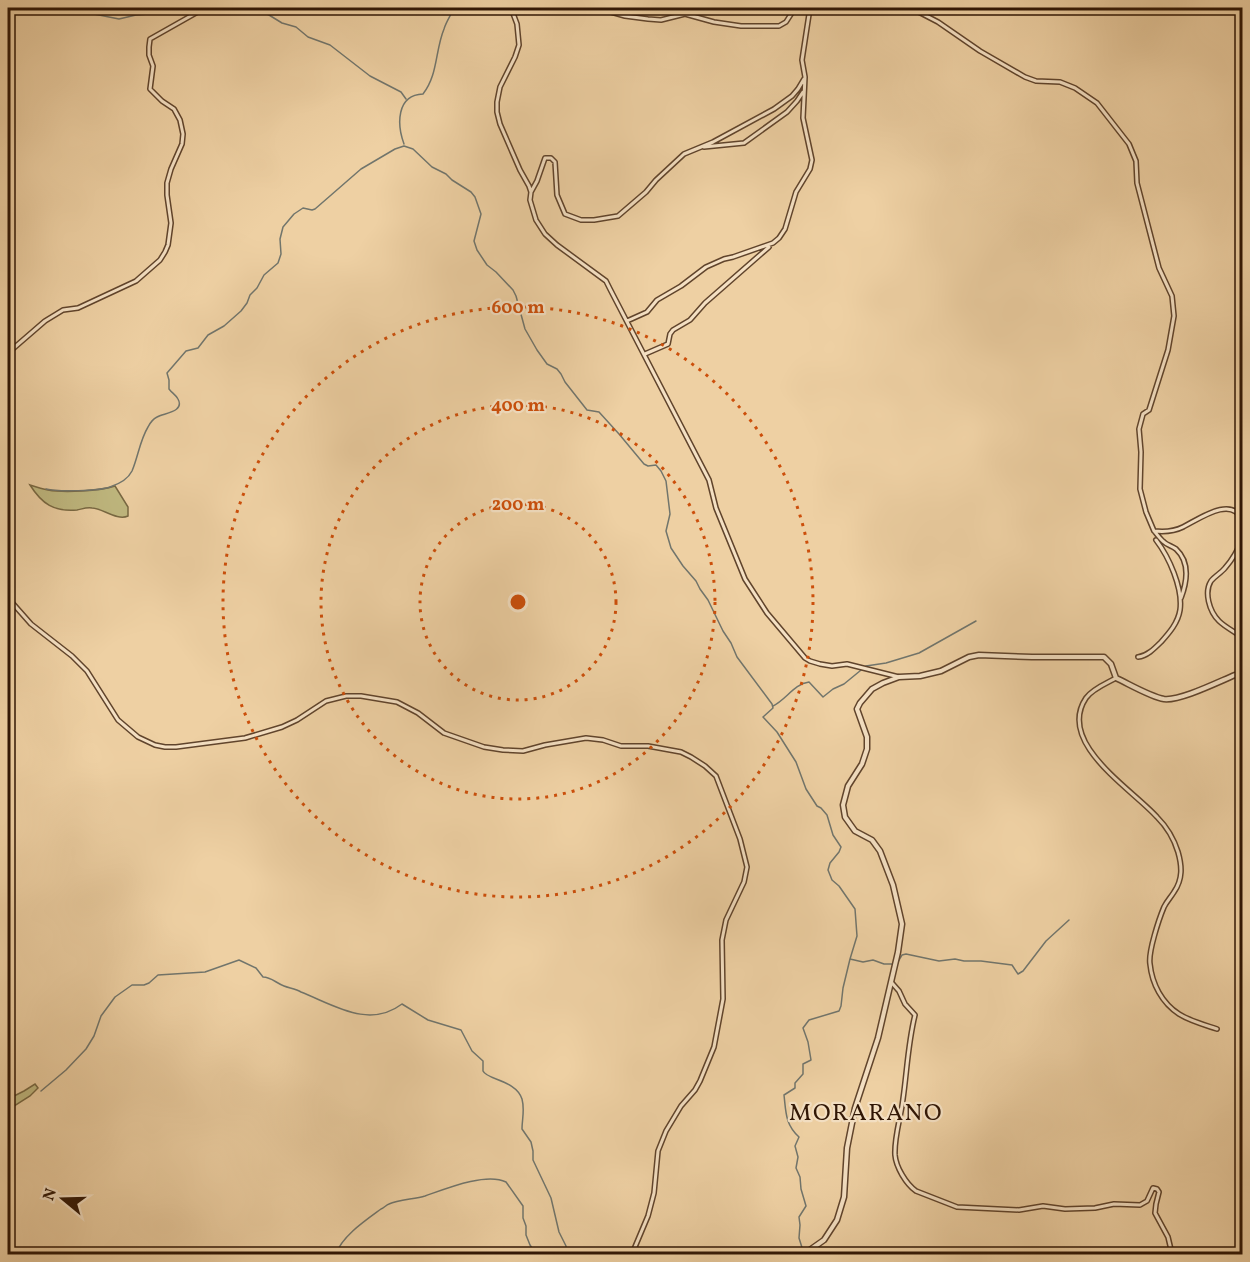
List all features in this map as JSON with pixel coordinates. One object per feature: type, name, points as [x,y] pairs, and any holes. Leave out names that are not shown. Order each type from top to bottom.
[{"type":"street","points":[[8,353],[45,321],[63,310],[78,308],[136,281],[160,260],[165,252],[171,223],[167,183],[182,144],[183,134],[180,120],[174,109],[150,89],[153,66],[148,47],[150,39],[196,12],[197,8]]},
{"type":"street","points":[[386,8],[402,12],[426,8]]},
{"type":"street","points":[[511,8],[517,24],[519,45],[500,87],[497,112],[500,124],[531,192]]},
{"type":"street","points":[[597,8],[648,20],[660,20],[685,14],[741,26],[778,26],[786,22],[795,8]]},
{"type":"street","points":[[685,14],[690,11],[723,8]]},
{"type":"street","points":[[645,354],[668,344],[673,330],[690,320],[705,303],[779,238],[785,229],[796,192],[810,169],[812,160],[803,118],[805,77],[802,60],[810,8]]},
{"type":"street","points":[[910,8],[938,22],[980,51],[1025,77],[1036,81],[1060,82],[1075,88],[1097,103],[1129,144],[1136,161],[1137,183],[1159,268],[1172,296],[1174,316],[1168,350],[1149,410],[1143,414],[1139,429],[1140,489],[1154,531],[1162,541],[1182,555],[1186,563],[1180,600]]},
{"type":"street","points":[[805,77],[792,96],[774,109],[713,142],[684,154],[618,216],[581,220],[565,214],[557,195],[555,162],[551,158],[545,158],[530,200],[536,220],[545,234],[606,281],[709,480],[716,508],[745,579],[767,613],[786,637],[810,661],[832,666],[847,664],[899,676],[920,676],[941,671],[969,657],[979,655],[1104,657],[1111,664],[1116,678],[1164,699],[1176,698],[1242,674]]},
{"type":"street","points":[[699,147],[744,143],[787,112],[798,101],[805,89]]},
{"type":"street","points":[[627,321],[647,312],[657,300],[706,267],[773,243]]},
{"type":"street","points":[[1154,531],[1181,528],[1197,519],[1227,508],[1240,514],[1242,520]]},
{"type":"street","points":[[1242,539],[1236,555],[1213,579],[1207,589],[1212,611],[1219,621],[1242,637]]},
{"type":"street","points":[[1137,657],[1143,657],[1154,650],[1169,634],[1180,611],[1174,569],[1156,540]]},
{"type":"street","points":[[8,598],[31,624],[72,656],[87,671],[118,720],[138,736],[155,745],[176,747],[245,738],[290,723],[307,715],[326,701],[346,696],[361,696],[397,702],[418,713],[444,733],[484,747],[523,751],[586,738],[603,740],[621,746],[648,746],[681,752],[705,766],[716,776],[740,839],[747,867],[744,882],[726,920],[722,940],[723,999],[714,1047],[700,1081],[681,1106],[666,1131],[658,1151],[654,1193],[648,1216],[632,1254]]},
{"type":"street","points":[[804,1254],[824,1240],[837,1220],[844,1197],[847,1148],[855,1108],[878,1038],[900,942],[902,924],[880,851],[872,840],[855,831],[845,817],[843,805],[848,786],[862,764],[867,749],[867,737],[857,709],[872,690],[899,676]]},
{"type":"street","points":[[1116,678],[1086,697],[1079,713],[1079,725],[1087,747],[1098,761],[1157,816],[1169,831],[1178,851],[1181,876],[1162,912],[1149,963],[1156,988],[1167,1004],[1179,1014],[1217,1029]]},
{"type":"street","points":[[891,981],[905,1004],[915,1015],[906,1061],[895,1153],[898,1166],[910,1187],[957,1207],[1019,1210],[1043,1206],[1065,1209],[1095,1208],[1114,1204],[1140,1205],[1146,1201],[1153,1188],[1157,1189],[1159,1192],[1155,1213],[1165,1232],[1172,1254]]},
{"type":"shaded area","points":[[30,485],[46,490],[63,491],[115,486],[128,507],[128,516],[114,516],[90,508],[62,510],[55,508],[44,502]]},
{"type":"shaded area","points":[[35,1084],[38,1088],[30,1096],[8,1110],[8,1099]]},
{"type":"waterway","points":[[89,13],[119,19],[162,13],[179,8]]},
{"type":"waterway","points":[[197,8],[232,12],[239,8]]},
{"type":"waterway","points":[[254,8],[282,23],[296,27],[308,37],[330,45],[370,76],[401,92],[406,99]]},
{"type":"waterway","points":[[404,144],[400,128],[403,105],[414,96],[423,94],[428,87],[441,37],[454,8]]},
{"type":"waterway","points":[[46,489],[69,491],[105,488],[123,481],[128,476],[151,423],[157,417],[179,407],[178,399],[169,389],[167,373],[186,351],[198,348],[208,335],[224,326],[241,311],[264,275],[278,263],[283,227],[294,214],[303,208],[315,209],[361,169],[404,146],[413,149],[432,167],[471,192],[481,214],[474,241],[477,250],[487,265],[513,290],[525,329],[537,350],[547,364],[557,369],[587,410],[599,412],[644,464],[656,465],[661,471],[666,481],[670,514],[666,531],[671,548],[708,600],[737,657],[772,704],[773,708],[763,717],[777,732],[796,762],[806,789],[817,806],[827,815],[833,835],[841,847],[828,870],[832,880],[855,909],[857,936],[843,988],[841,1006],[839,1011],[809,1020],[803,1028],[811,1060],[803,1064],[803,1074],[795,1083],[795,1088],[784,1095],[789,1122],[799,1137],[795,1146],[798,1157],[796,1168],[806,1206],[799,1217],[799,1238],[804,1254]]},
{"type":"waterway","points":[[773,706],[794,689],[809,682],[823,697],[866,666],[886,663],[919,653],[976,621]]},
{"type":"waterway","points":[[850,959],[863,962],[873,960],[896,965],[902,955],[906,954],[939,961],[955,959],[1012,965],[1018,974],[1023,971],[1046,941],[1069,920]]},
{"type":"waterway","points":[[41,1091],[86,1049],[94,1036],[101,1016],[115,997],[132,985],[149,983],[158,975],[205,972],[239,960],[256,968],[263,977],[352,1012],[364,1015],[377,1014],[390,1011],[402,1004],[428,1020],[461,1030],[472,1051],[483,1061],[483,1071],[508,1084],[519,1093],[523,1107],[522,1129],[531,1142],[533,1160],[551,1198],[567,1254]]},
{"type":"waterway","points":[[336,1254],[349,1235],[388,1204],[488,1179],[506,1182],[523,1206],[526,1235],[536,1254]]},
{"type":"district","name":"MORARANO","points":[[866,1114]]}]
